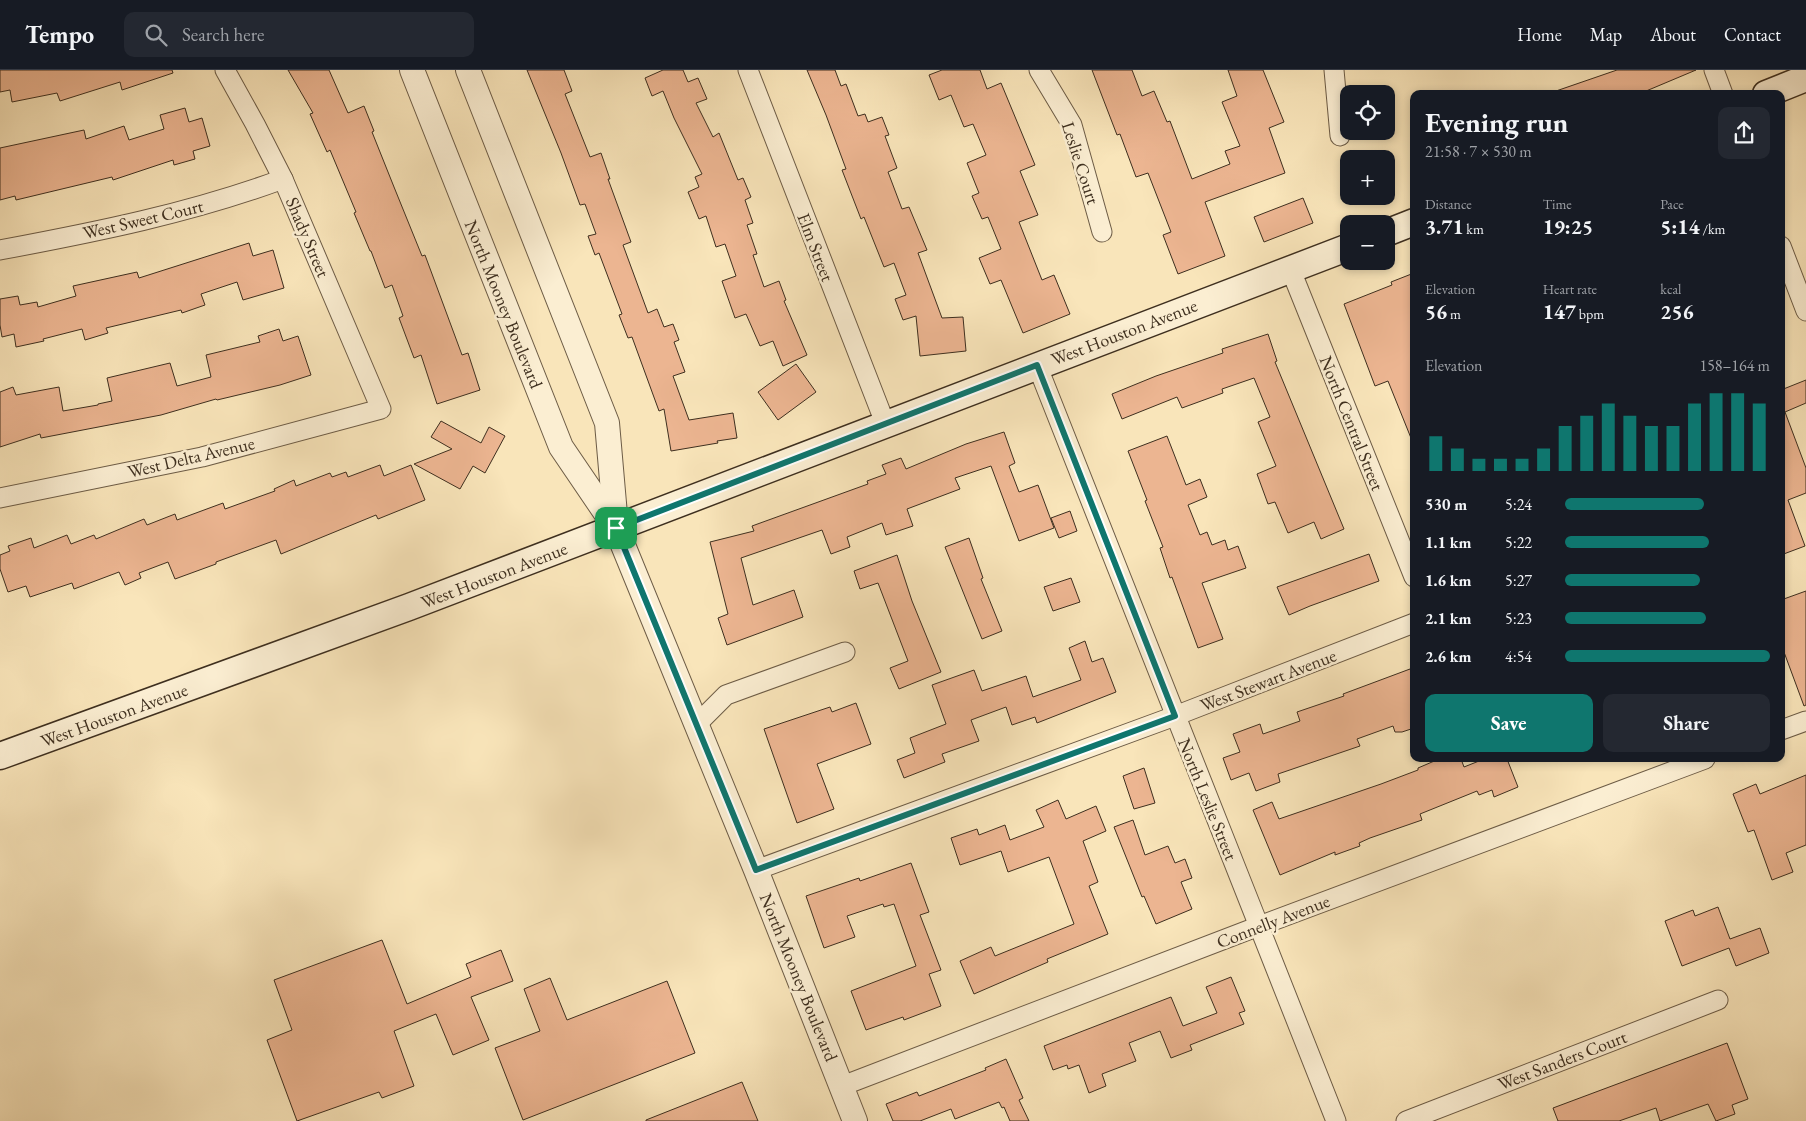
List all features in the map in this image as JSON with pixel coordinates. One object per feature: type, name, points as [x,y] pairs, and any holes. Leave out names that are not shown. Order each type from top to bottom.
[{"type":"main road","points":[[1776,90],[1806,78]]},
{"type":"main road","points":[[1395,229],[1410,223]]},
{"type":"main road","name":"West Houston Avenue","points":[[0,756],[408,607],[1340,249]]},
{"type":"street","name":"Shady Street","points":[[225,70],[283,179],[381,409]]},
{"type":"street","name":"North Mooney Boulevard","points":[[412,70],[561,447],[616,528],[756,870],[855,1121]]},
{"type":"street","name":"North Mooney Boulevard","points":[[468,70],[607,423],[616,528]]},
{"type":"street","name":"Elm Street","points":[[748,70],[885,423]]},
{"type":"street","name":"Leslie Court","points":[[1039,70],[1072,125],[1102,232]]},
{"type":"street","points":[[1334,70],[1340,136]]},
{"type":"street","points":[[1714,70],[1722,90]]},
{"type":"street","name":"West Sweet Court","points":[[0,250],[163,216],[237,196],[283,179]]},
{"type":"street","points":[[1785,256],[1806,311]]},
{"type":"street","name":"North Central Street","points":[[1290,268],[1410,567]]},
{"type":"street","name":"North Leslie Street","points":[[1037,365],[1336,1121]]},
{"type":"street","name":"West Delta Avenue","points":[[0,498],[202,457],[381,409]]},
{"type":"street","name":"West Stewart Avenue","points":[[756,870],[1175,716],[1410,625]]},
{"type":"street","points":[[696,725],[726,695],[844,652]]},
{"type":"street","points":[[1785,729],[1806,721]]},
{"type":"street","name":"Connelly Avenue","points":[[842,1086],[1259,926],[1697,762]]},
{"type":"street","name":"West Sanders Court","points":[[1406,1121],[1718,1000]]},
{"type":"building","points":[[0,70],[172,70],[173,73],[122,90],[120,82],[60,101],[57,93],[12,102],[10,90],[0,92]]},
{"type":"building","points":[[288,70],[329,70],[348,113],[364,106],[374,131],[372,132],[422,256],[425,255],[462,355],[468,353],[480,390],[437,404],[421,355],[414,358],[399,318],[403,316],[392,285],[385,288],[330,150],[327,152],[310,114],[313,113]]},
{"type":"building","points":[[527,70],[564,70],[572,91],[565,94],[590,157],[601,153],[610,179],[608,179],[631,242],[623,245],[648,313],[657,309],[664,327],[673,324],[679,340],[674,342],[685,372],[673,376],[689,420],[733,413],[737,438],[671,451],[664,409],[659,411],[632,337],[628,338],[619,315],[622,314],[599,253],[595,255],[588,236],[596,234],[585,204],[580,205]]},
{"type":"building","points":[[663,70],[683,70],[688,82],[698,78],[707,99],[696,103],[713,137],[719,133],[738,180],[743,178],[751,197],[745,200],[753,223],[747,225],[757,254],[753,255],[764,287],[779,281],[786,300],[784,301],[807,355],[783,366],[773,341],[760,346],[746,314],[735,318],[722,281],[736,276],[725,244],[716,247],[706,216],[699,219],[688,192],[699,187],[695,177],[702,174],[674,118],[663,91],[652,96],[645,78]]},
{"type":"building","points":[[807,70],[835,70],[841,86],[846,84],[858,116],[865,114],[868,122],[882,117],[889,135],[885,136],[897,168],[888,172],[902,209],[909,207],[927,250],[918,253],[942,318],[963,317],[966,351],[920,356],[916,316],[903,320],[895,299],[906,295],[894,263],[884,267],[864,217],[861,219],[842,170],[846,169]]},
{"type":"building","points":[[942,70],[980,70],[987,89],[1001,83],[1035,165],[1020,171],[1038,215],[1019,222],[1042,280],[1054,275],[1070,314],[1023,333],[1001,280],[990,284],[979,258],[1001,249],[988,217],[982,219],[972,196],[979,193],[967,163],[986,155],[973,124],[964,127],[951,95],[939,100],[929,75]]},
{"type":"building","points":[[1092,70],[1132,70],[1142,96],[1154,91],[1167,122],[1170,121],[1192,179],[1230,164],[1225,151],[1240,146],[1222,102],[1237,96],[1228,70],[1263,70],[1284,122],[1269,128],[1285,173],[1205,202],[1225,256],[1178,274],[1163,235],[1171,232],[1148,173],[1136,177],[1120,134],[1117,135]]},
{"type":"building","points":[[1617,70],[1696,70],[1648,90],[1559,90]]},
{"type":"building","points":[[185,108],[189,122],[202,118],[210,146],[193,151],[195,159],[174,165],[173,160],[113,180],[112,177],[16,200],[15,196],[0,200],[0,148],[84,130],[86,139],[124,126],[129,140],[164,129],[160,115]]},
{"type":"building","points":[[1303,198],[1313,223],[1264,242],[1254,217]]},
{"type":"building","points":[[249,243],[253,256],[273,250],[284,288],[243,300],[237,282],[201,294],[205,305],[182,313],[181,310],[106,328],[108,333],[85,340],[82,329],[43,339],[44,341],[16,347],[14,334],[2,337],[0,299],[18,296],[20,305],[37,302],[38,307],[76,296],[73,286],[137,272],[139,278]]},
{"type":"building","points":[[1410,275],[1410,436],[1388,381],[1375,386],[1344,304],[1392,285],[1391,282]]},
{"type":"building","points":[[279,329],[283,341],[298,336],[311,375],[280,385],[216,399],[161,415],[41,438],[40,434],[0,447],[0,392],[13,387],[16,395],[59,387],[63,411],[98,405],[112,401],[107,378],[170,363],[177,386],[211,377],[206,355],[260,342],[258,336]]},
{"type":"building","points":[[1268,334],[1277,361],[1275,362],[1344,529],[1321,539],[1314,522],[1288,533],[1275,502],[1268,504],[1257,474],[1276,466],[1258,422],[1270,417],[1254,378],[1222,389],[1223,393],[1182,408],[1177,397],[1122,419],[1112,394],[1156,376],[1223,353],[1222,349]]},
{"type":"building","points":[[796,364],[816,392],[778,420],[758,392]]},
{"type":"building","points":[[1806,380],[1806,403],[1785,412],[1785,388]]},
{"type":"building","points":[[1785,412],[1806,468],[1806,493],[1788,500],[1805,546],[1785,554]]},
{"type":"building","points":[[441,421],[481,443],[489,427],[505,436],[485,473],[473,466],[460,489],[414,464],[452,449],[431,437]]},
{"type":"building","points":[[1004,432],[1015,463],[1009,466],[1019,492],[1038,485],[1054,528],[1019,541],[991,466],[955,478],[960,489],[907,509],[913,526],[886,535],[882,523],[847,537],[850,547],[831,554],[822,530],[741,558],[753,605],[794,590],[803,617],[727,645],[718,618],[728,614],[710,542],[754,531],[752,526],[868,484],[867,481],[886,474],[882,465],[901,458],[906,469],[966,444]]},
{"type":"building","points":[[1167,436],[1186,485],[1200,479],[1207,497],[1188,505],[1200,535],[1207,532],[1212,545],[1225,540],[1228,550],[1238,546],[1246,568],[1202,583],[1223,639],[1198,648],[1172,577],[1170,578],[1160,548],[1163,547],[1128,451]]},
{"type":"building","points":[[380,465],[384,476],[411,465],[425,500],[378,519],[376,515],[281,554],[276,540],[175,579],[168,562],[139,573],[141,578],[125,585],[119,572],[74,589],[72,583],[30,597],[26,586],[8,592],[0,569],[0,555],[10,551],[8,546],[31,538],[34,548],[67,535],[71,544],[94,535],[96,539],[144,519],[147,525],[175,514],[177,520],[223,503],[225,509],[275,491],[274,489],[294,480],[296,486],[330,473],[332,477],[346,472],[348,477]]},
{"type":"building","points":[[1070,511],[1077,531],[1059,538],[1051,518]]},
{"type":"building","points":[[969,538],[983,578],[981,579],[1002,631],[982,639],[945,547]]},
{"type":"building","points":[[1369,554],[1379,581],[1289,615],[1277,587]]},
{"type":"building","points":[[897,555],[912,601],[941,672],[899,689],[890,668],[908,661],[878,583],[860,589],[854,571]]},
{"type":"building","points":[[1071,578],[1080,602],[1053,611],[1044,587]]},
{"type":"building","points":[[1806,591],[1806,705],[1804,706],[1785,655],[1785,599]]},
{"type":"building","points":[[1085,641],[1092,662],[1103,658],[1116,692],[1037,723],[1035,717],[1012,725],[1006,707],[971,720],[979,741],[942,754],[945,762],[904,778],[897,760],[915,753],[910,738],[946,724],[932,685],[974,670],[982,691],[1026,676],[1033,697],[1081,680],[1069,648]]},
{"type":"building","points":[[1410,669],[1410,729],[1395,732],[1393,726],[1357,739],[1360,746],[1278,774],[1280,782],[1256,791],[1249,773],[1231,780],[1223,758],[1240,752],[1233,734],[1260,724],[1263,734],[1300,721],[1297,712],[1344,696],[1343,694]]},
{"type":"building","points":[[856,703],[871,744],[817,764],[834,809],[797,823],[764,729],[830,707],[832,712]]},
{"type":"building","points":[[1432,762],[1462,762],[1464,767],[1476,762],[1508,762],[1518,787],[1494,797],[1492,790],[1479,795],[1477,791],[1420,814],[1422,820],[1370,838],[1359,843],[1360,846],[1335,855],[1335,852],[1280,875],[1253,810],[1272,802],[1279,819],[1381,784],[1418,770],[1418,768]]},
{"type":"building","points":[[1144,768],[1155,803],[1134,809],[1123,776]]},
{"type":"building","points":[[1806,775],[1806,845],[1786,853],[1793,872],[1772,880],[1754,830],[1748,832],[1733,794],[1756,784],[1760,794]]},
{"type":"building","points":[[1058,800],[1066,819],[1096,806],[1106,831],[1083,841],[1098,882],[1089,886],[1108,934],[1047,959],[1048,962],[974,994],[960,961],[991,947],[995,956],[1074,924],[1049,857],[1008,872],[1001,851],[960,865],[951,838],[977,829],[979,835],[1005,825],[1010,840],[1044,827],[1036,810]]},
{"type":"building","points":[[1133,820],[1145,855],[1168,846],[1175,863],[1185,859],[1192,878],[1181,882],[1192,909],[1156,924],[1144,896],[1142,897],[1114,827]]},
{"type":"building","points":[[911,863],[929,912],[920,915],[941,970],[929,974],[941,1006],[904,1020],[903,1017],[866,1030],[851,991],[916,966],[894,904],[884,907],[883,904],[847,916],[855,937],[824,948],[806,896],[859,878],[860,881]]},
{"type":"building","points":[[1718,907],[1730,939],[1760,928],[1769,953],[1736,966],[1729,948],[1682,966],[1665,921],[1693,910],[1695,916]]},
{"type":"building","points":[[382,940],[407,1004],[471,977],[466,964],[501,950],[513,981],[471,997],[489,1040],[453,1055],[436,1014],[394,1031],[414,1086],[382,1098],[379,1092],[297,1121],[267,1040],[292,1030],[274,980]]},
{"type":"building","points":[[1231,977],[1245,1011],[1239,1013],[1244,1024],[1190,1045],[1192,1050],[1171,1058],[1160,1031],[1129,1043],[1136,1061],[1102,1074],[1106,1086],[1089,1093],[1079,1065],[1068,1069],[1067,1065],[1053,1070],[1044,1046],[1171,997],[1183,1026],[1217,1013],[1206,987]]},
{"type":"building","points":[[550,978],[567,1020],[667,981],[695,1053],[523,1120],[495,1048],[540,1031],[524,989]]},
{"type":"building","points":[[1727,1043],[1748,1099],[1732,1105],[1735,1114],[1716,1121],[1708,1104],[1660,1121],[1656,1108],[1619,1121],[1558,1121],[1553,1108]]},
{"type":"building","points":[[1006,1059],[1023,1098],[1019,1100],[1029,1121],[1010,1121],[1004,1107],[1002,1108],[999,1102],[955,1119],[951,1109],[920,1121],[893,1121],[886,1104],[917,1092],[919,1096],[986,1070],[985,1068]]},
{"type":"building","points":[[742,1082],[758,1121],[646,1121],[646,1120]]},
{"type":"route","points":[[1037,365],[1175,716],[756,870],[616,528],[1037,365]]}]
